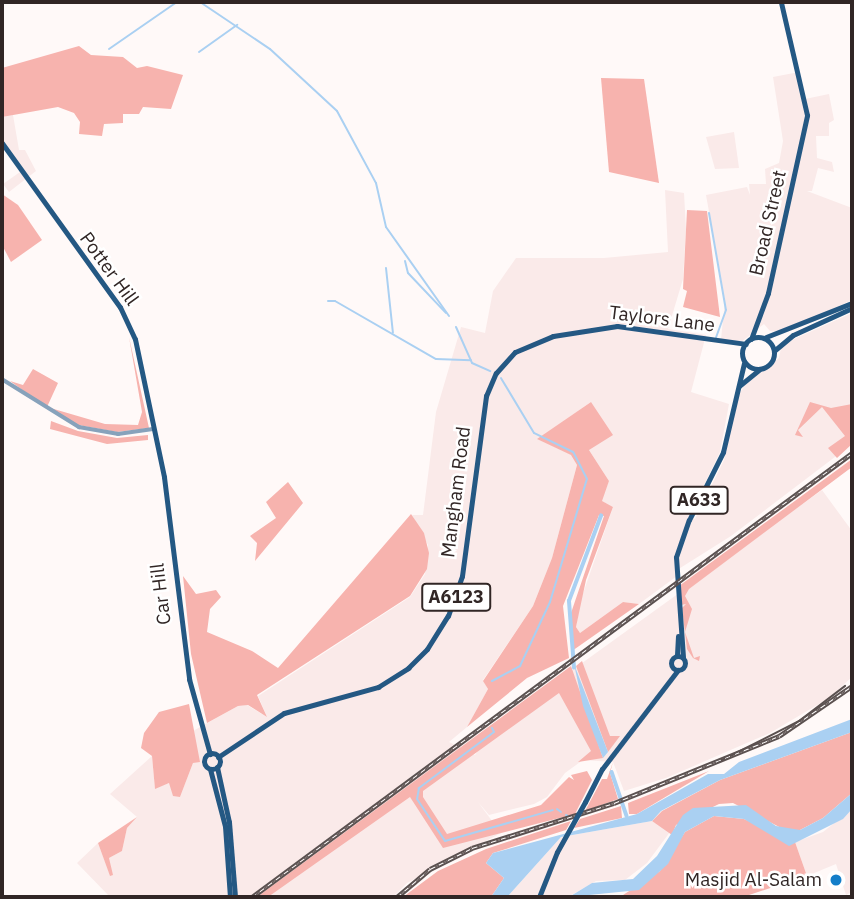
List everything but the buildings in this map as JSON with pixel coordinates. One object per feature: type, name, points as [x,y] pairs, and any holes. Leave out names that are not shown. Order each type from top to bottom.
[{"type":"main road","name":"Broad Street","points":[[749,342],[758,324],[805,129],[806,104],[780,2]]},
{"type":"main road","name":"Potter Hill","points":[[2,143],[126,318],[155,429]]},
{"type":"main road","points":[[737,388],[762,368],[775,350],[793,335],[852,306]]},
{"type":"main road","name":"Taylors Lane","points":[[553,336],[617,326],[725,343],[749,342],[852,306]]},
{"type":"main road","points":[[758,324],[775,350]]},
{"type":"main road","name":"Mangham Road","points":[[218,757],[284,713],[378,687],[425,651],[448,617],[461,576],[480,428],[490,384],[515,352],[553,336]]},
{"type":"main road","name":"A633","points":[[539,897],[557,852],[604,767],[669,678],[685,666],[680,656],[674,570],[679,546],[723,452],[749,342]]},
{"type":"main road","name":"Taylors Lane","points":[[725,343],[743,360]]},
{"type":"main road","points":[[743,360],[762,368]]},
{"type":"main road","name":"Car Hill","points":[[155,429],[184,650],[210,754],[204,762],[214,768]]},
{"type":"main road","name":"A633","points":[[669,678],[672,667],[680,656]]},
{"type":"main road","points":[[672,667],[678,670]]},
{"type":"main road","points":[[210,754],[218,757],[214,768],[229,822],[233,897]]},
{"type":"street","points":[[2,379],[79,427],[118,433],[155,429]]},
{"type":"shaded area","points":[[79,46],[91,55],[123,57],[137,68],[147,66],[183,75],[171,109],[143,107],[139,114],[123,114],[123,123],[104,124],[102,136],[79,134],[80,122],[74,113],[58,107],[2,117],[2,68]]},
{"type":"shaded area","points":[[799,72],[805,99],[829,94],[834,120],[829,123],[829,136],[816,136],[817,158],[832,162],[834,172],[818,168],[812,191],[807,191],[852,208],[852,300],[781,332],[770,331],[764,324],[740,343],[721,339],[725,301],[706,195],[747,187],[750,195],[749,184],[766,184],[765,169],[779,163],[783,141],[773,77]]},
{"type":"shaded area","points":[[601,78],[644,79],[659,183],[609,172]]},
{"type":"shaded area","points":[[13,115],[19,150],[25,150],[36,171],[9,192],[3,184],[20,172],[2,143],[2,117]]},
{"type":"shaded area","points":[[734,132],[739,168],[715,169],[706,137]]},
{"type":"shaded area","points":[[665,190],[684,193],[686,229],[683,279],[668,329],[706,335],[691,392],[729,404],[720,452],[689,516],[695,519],[724,460],[736,400],[744,386],[779,358],[781,348],[794,339],[852,313],[852,444],[731,536],[677,570],[677,576],[639,604],[623,602],[580,633],[576,627],[580,602],[613,507],[601,501],[609,481],[589,450],[591,402],[538,439],[572,455],[577,465],[552,558],[533,606],[483,680],[488,689],[467,727],[449,742],[475,755],[495,726],[822,490],[852,531],[852,677],[829,698],[770,733],[666,778],[624,791],[613,762],[583,760],[565,773],[547,797],[534,804],[489,815],[478,802],[501,833],[407,883],[393,897],[110,897],[77,863],[98,843],[110,875],[109,858],[122,851],[127,828],[137,817],[110,794],[152,756],[155,788],[169,783],[180,797],[193,763],[199,761],[193,731],[238,706],[247,705],[267,717],[258,696],[410,597],[425,574],[428,545],[412,515],[423,515],[436,412],[461,327],[485,333],[493,291],[516,258],[604,258],[668,252]]},
{"type":"shaded area","points":[[2,194],[18,205],[42,240],[11,262],[2,245]]},
{"type":"shaded area","points":[[687,210],[707,211],[720,317],[683,307],[687,291],[683,289]]},
{"type":"shaded area","points":[[129,337],[149,428],[117,432],[78,425],[46,407],[10,381],[23,385],[33,369],[58,383],[47,407],[105,424],[138,425],[142,412]]},
{"type":"shaded area","points":[[591,402],[613,435],[589,450],[609,481],[602,501],[613,507],[586,580],[576,627],[580,633],[623,602],[639,604],[572,651],[571,613],[604,516],[599,515],[563,606],[569,658],[527,678],[467,727],[488,689],[483,681],[533,606],[552,558],[577,465],[571,455],[537,439]]},
{"type":"shaded area","points":[[810,402],[831,408],[852,404],[852,444],[837,458],[828,448],[845,436],[822,407],[798,430],[803,437],[795,435]]},
{"type":"shaded area","points":[[51,421],[78,431],[117,438],[148,435],[148,440],[107,444],[50,429]]},
{"type":"shaded area","points":[[852,459],[852,467],[689,589],[685,596],[692,609],[685,632],[694,658],[700,656],[699,661],[693,658],[687,649],[682,608],[686,604],[681,605],[679,586]]},
{"type":"shaded area","points":[[288,482],[303,503],[255,561],[257,543],[250,536],[276,518],[266,502]]},
{"type":"shaded area","points":[[411,514],[424,533],[429,553],[427,569],[410,596],[257,695],[267,717],[248,705],[238,706],[207,723],[191,654],[183,576],[196,594],[216,590],[221,597],[210,609],[207,632],[252,651],[278,668]]},
{"type":"shaded area","points":[[582,661],[610,736],[620,736],[608,752],[576,666]]},
{"type":"shaded area","points":[[571,666],[603,758],[578,762],[591,751],[559,693],[423,791],[423,797],[447,834],[541,805],[569,777],[574,780],[571,775],[587,771],[592,780],[575,814],[443,848],[410,797],[268,897],[257,897]]},
{"type":"shaded area","points":[[189,704],[200,762],[193,763],[180,797],[173,796],[169,783],[155,789],[152,756],[141,748],[144,733],[159,712]]},
{"type":"shaded area","points":[[852,732],[852,793],[823,818],[800,830],[787,831],[733,803],[719,804],[676,825],[672,835],[652,821],[662,811],[720,780]]},
{"type":"shaded area","points":[[613,762],[610,773],[618,799],[585,811],[602,779],[607,779]]},
{"type":"shaded area","points":[[709,771],[637,814],[629,814],[628,803]]},
{"type":"shaded area","points":[[621,806],[622,818],[574,828],[580,819]]},
{"type":"shaded area","points":[[852,809],[852,892],[846,895],[836,864],[807,876],[795,842],[823,832]]},
{"type":"shaded area","points":[[714,816],[744,819],[795,842],[807,876],[743,897],[596,897],[623,895],[660,871],[685,832]]},
{"type":"shaded area","points":[[137,817],[127,828],[122,851],[109,858],[113,875],[110,876],[98,843]]},
{"type":"shaded area","points":[[571,821],[566,830],[493,853],[486,863],[504,878],[491,897],[403,897],[438,871],[486,849]]},
{"type":"shaded area","points":[[652,821],[670,832],[647,863],[625,880],[596,881],[568,897],[507,897],[561,837]]},
{"type":"water","points":[[574,664],[608,752],[603,758],[583,706]]},
{"type":"water","points":[[852,719],[852,732],[720,780],[661,811],[652,821],[561,837],[507,897],[491,897],[504,878],[486,863],[493,853],[637,814],[708,774],[724,774],[739,762]]},
{"type":"water","points":[[852,793],[852,809],[843,819],[789,846],[744,819],[714,816],[685,832],[668,864],[639,890],[569,897],[592,883],[633,879],[657,856],[683,815],[693,808],[746,805],[776,826],[800,830],[823,818]]},
{"type":"waterway","points":[[109,49],[177,2]]},
{"type":"waterway","points":[[200,2],[270,49],[337,111],[376,183],[386,227],[449,316]]},
{"type":"waterway","points":[[199,52],[237,25]]},
{"type":"waterway","points":[[709,213],[726,310],[716,337]]},
{"type":"waterway","points":[[405,261],[408,273],[446,313]]},
{"type":"waterway","points":[[386,268],[393,333]]},
{"type":"waterway","points":[[328,301],[335,301],[436,359],[471,360]]},
{"type":"waterway","points":[[456,327],[472,363],[490,371]]},
{"type":"waterway","points":[[492,681],[520,666],[550,602],[587,479],[573,452],[534,433],[501,378]]},
{"type":"waterway","points":[[574,668],[569,601],[601,516]]},
{"type":"waterway","points":[[492,728],[494,732],[419,788],[417,799],[445,841],[553,810]]},
{"type":"waterway","points":[[612,772],[627,816]]},
{"type":"waterway","points":[[557,809],[561,812]]},
{"type":"tram line","points":[[718,762],[799,721],[845,686]]},
{"type":"railway","points":[[252,897],[852,453]]},
{"type":"railway","points":[[397,897],[430,869],[472,848],[614,803],[779,736],[852,686]]},
{"type":"place","name":"Masjid Al-Salam","points":[[836,880]]}]
